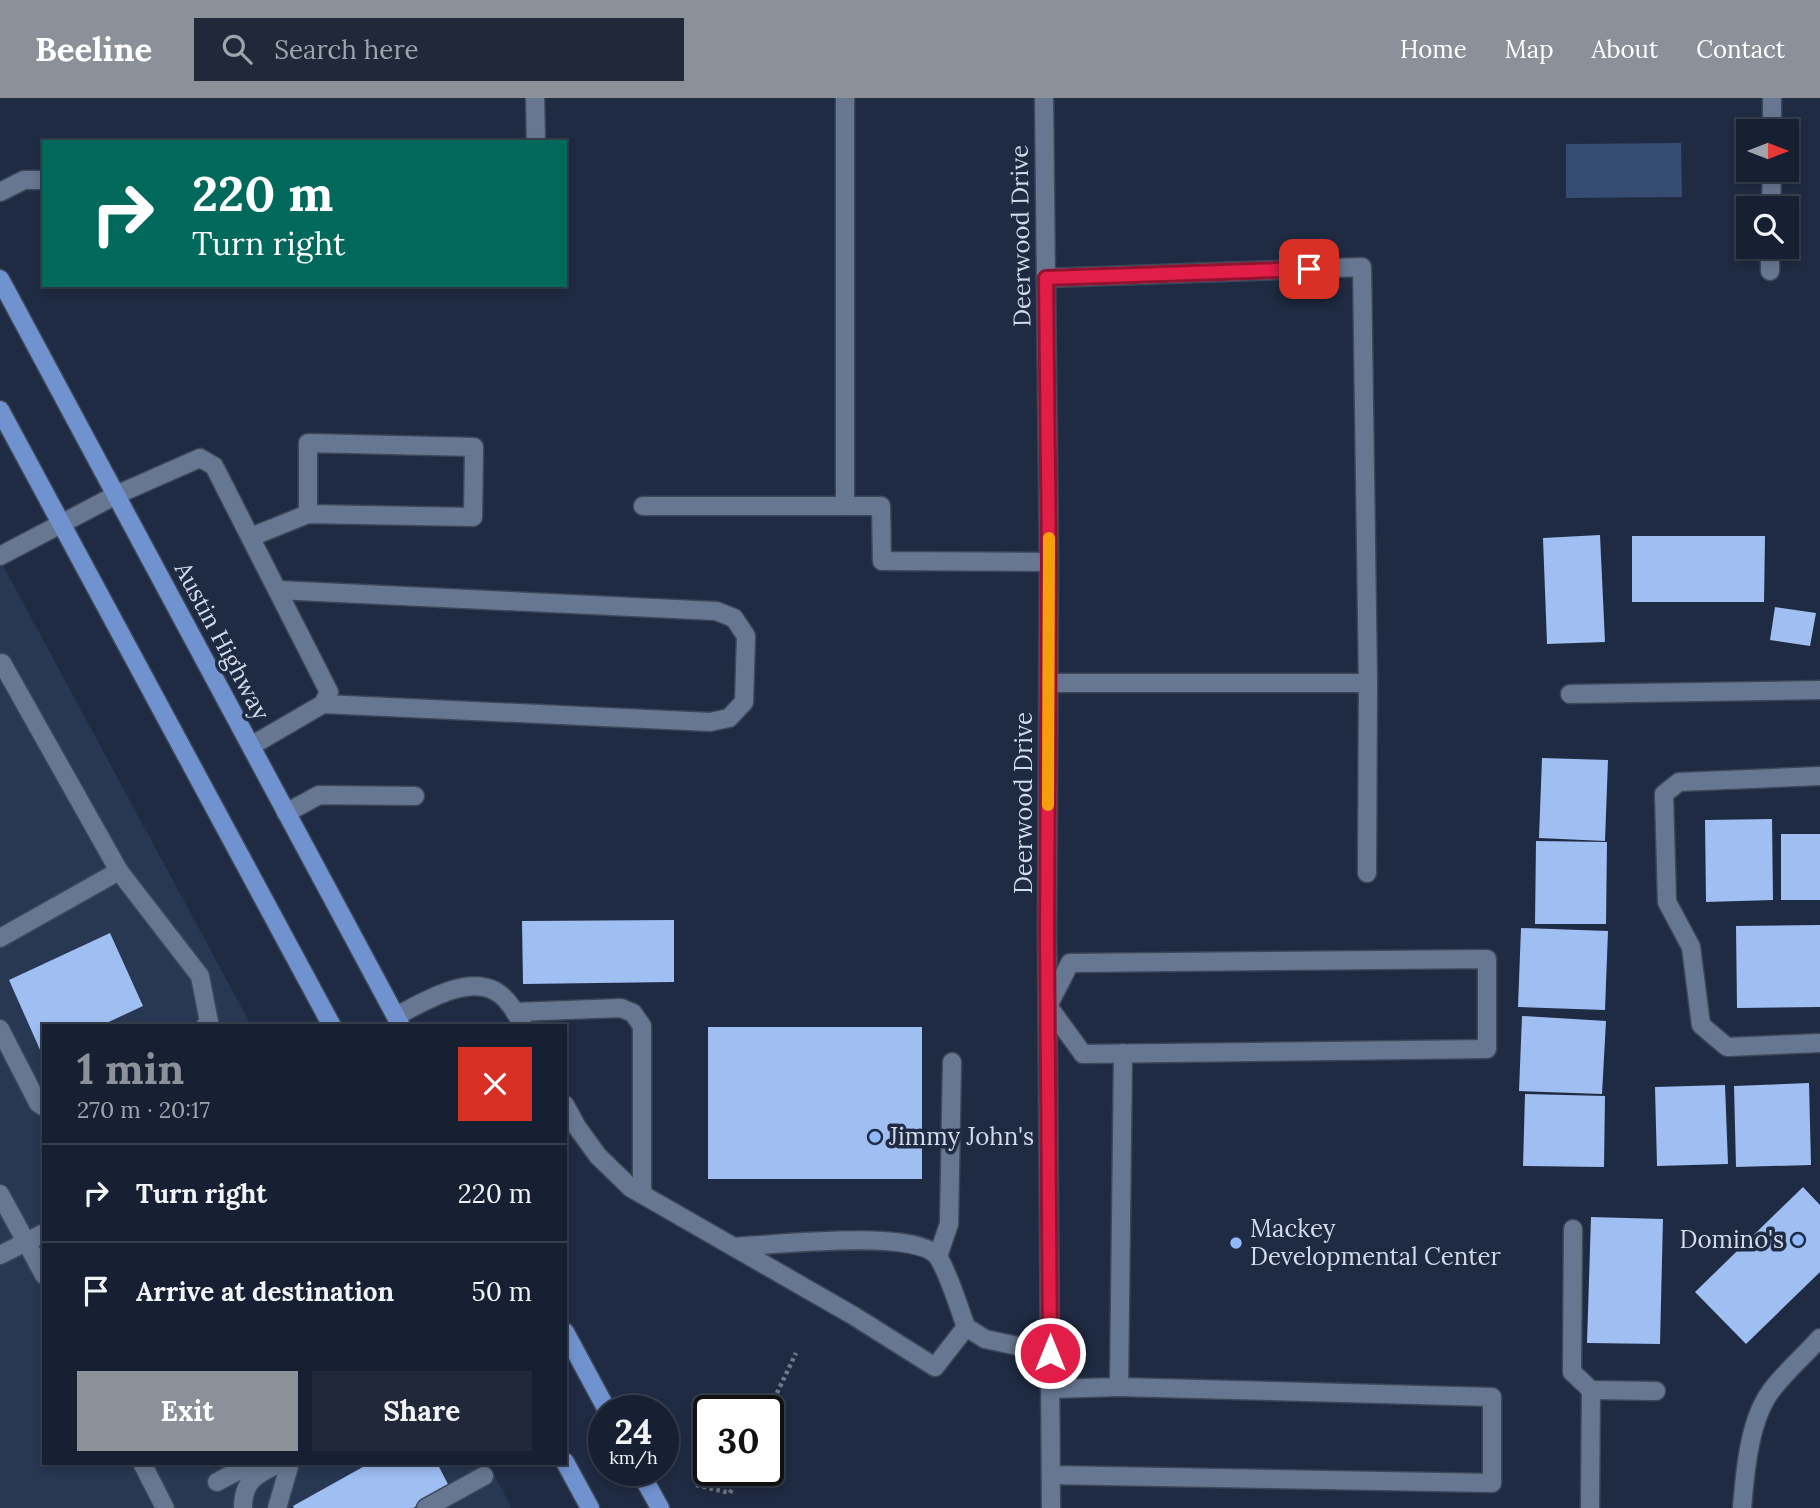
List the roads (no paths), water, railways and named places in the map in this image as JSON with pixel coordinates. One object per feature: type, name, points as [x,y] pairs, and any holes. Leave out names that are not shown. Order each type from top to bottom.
[{"type":"main road","name":"Austin Highway","points":[[0,279],[398,1021]]},
{"type":"main road","points":[[0,410],[331,1024]]},
{"type":"main road","points":[[567,1336],[599,1395]]},
{"type":"main road","points":[[567,1465],[590,1508]]},
{"type":"main road","points":[[648,1486],[660,1508]]},
{"type":"street","points":[[535,98],[536,140]]},
{"type":"street","points":[[845,98],[845,506]]},
{"type":"street","name":"Deerwood Drive","points":[[1044,98],[1049,562],[1051,1508]]},
{"type":"street","points":[[1772,98],[1772,119]]},
{"type":"street","points":[[0,192],[24,180],[42,180]]},
{"type":"street","points":[[1770,259],[1770,271]]},
{"type":"street","points":[[1046,278],[1362,267],[1368,683],[1367,873]]},
{"type":"street","points":[[250,537],[308,514],[473,517],[474,447],[308,443],[308,514]]},
{"type":"street","points":[[0,556],[116,495],[200,458],[214,466],[329,692],[323,704],[251,747]]},
{"type":"street","points":[[643,506],[881,506],[882,561],[1049,562]]},
{"type":"street","points":[[278,590],[716,611],[734,618],[746,636],[744,702],[729,718],[710,722],[323,704]]},
{"type":"street","points":[[0,664],[2,663],[119,871],[200,976],[209,1022],[207,1024]]},
{"type":"street","points":[[1049,683],[1368,683]]},
{"type":"street","points":[[1570,694],[1820,690]]},
{"type":"street","points":[[1820,776],[1679,782],[1664,794],[1667,902],[1691,947],[1701,1025],[1727,1047],[1820,1043]]},
{"type":"street","points":[[286,813],[319,795],[415,796]]},
{"type":"street","points":[[0,939],[119,871]]},
{"type":"street","points":[[1487,958],[1487,1049],[1083,1054],[1048,1006],[1070,963],[1487,958]]},
{"type":"street","points":[[398,1021],[443,993],[468,986],[495,991],[519,1019],[621,1008],[633,1013],[642,1026],[642,1194]]},
{"type":"street","points":[[0,1029],[38,1103],[42,1106]]},
{"type":"street","points":[[1119,1387],[1123,1053]]},
{"type":"street","points":[[938,1256],[949,1224],[952,1062]]},
{"type":"street","points":[[567,1109],[598,1156],[631,1188],[854,1316],[935,1367],[966,1327]]},
{"type":"street","points":[[0,1194],[42,1271]]},
{"type":"street","points":[[1573,1229],[1572,1372],[1591,1390],[1656,1391]]},
{"type":"street","points":[[0,1255],[42,1234]]},
{"type":"street","points":[[734,1247],[884,1240],[919,1244],[938,1256],[966,1327],[985,1339],[1050,1353]]},
{"type":"street","points":[[1742,1508],[1745,1476],[1758,1413],[1770,1392],[1820,1338]]},
{"type":"street","points":[[1050,1389],[1119,1387],[1492,1397],[1492,1483],[1051,1475]]},
{"type":"street","points":[[1590,1508],[1591,1390]]},
{"type":"street","points":[[143,1465],[165,1508]]},
{"type":"street","points":[[217,1482],[249,1465]]},
{"type":"street","points":[[243,1508],[243,1497],[250,1480],[276,1465]]},
{"type":"street","points":[[277,1508],[289,1465]]},
{"type":"street","points":[[426,1508],[484,1476]]},
{"type":"place","name":"Jimmy John's","points":[[875,1137]]},
{"type":"place","name":"Domino's","points":[[1798,1240]]},
{"type":"place","name":"Mackey Developmental Center","points":[[1236,1243]]}]
